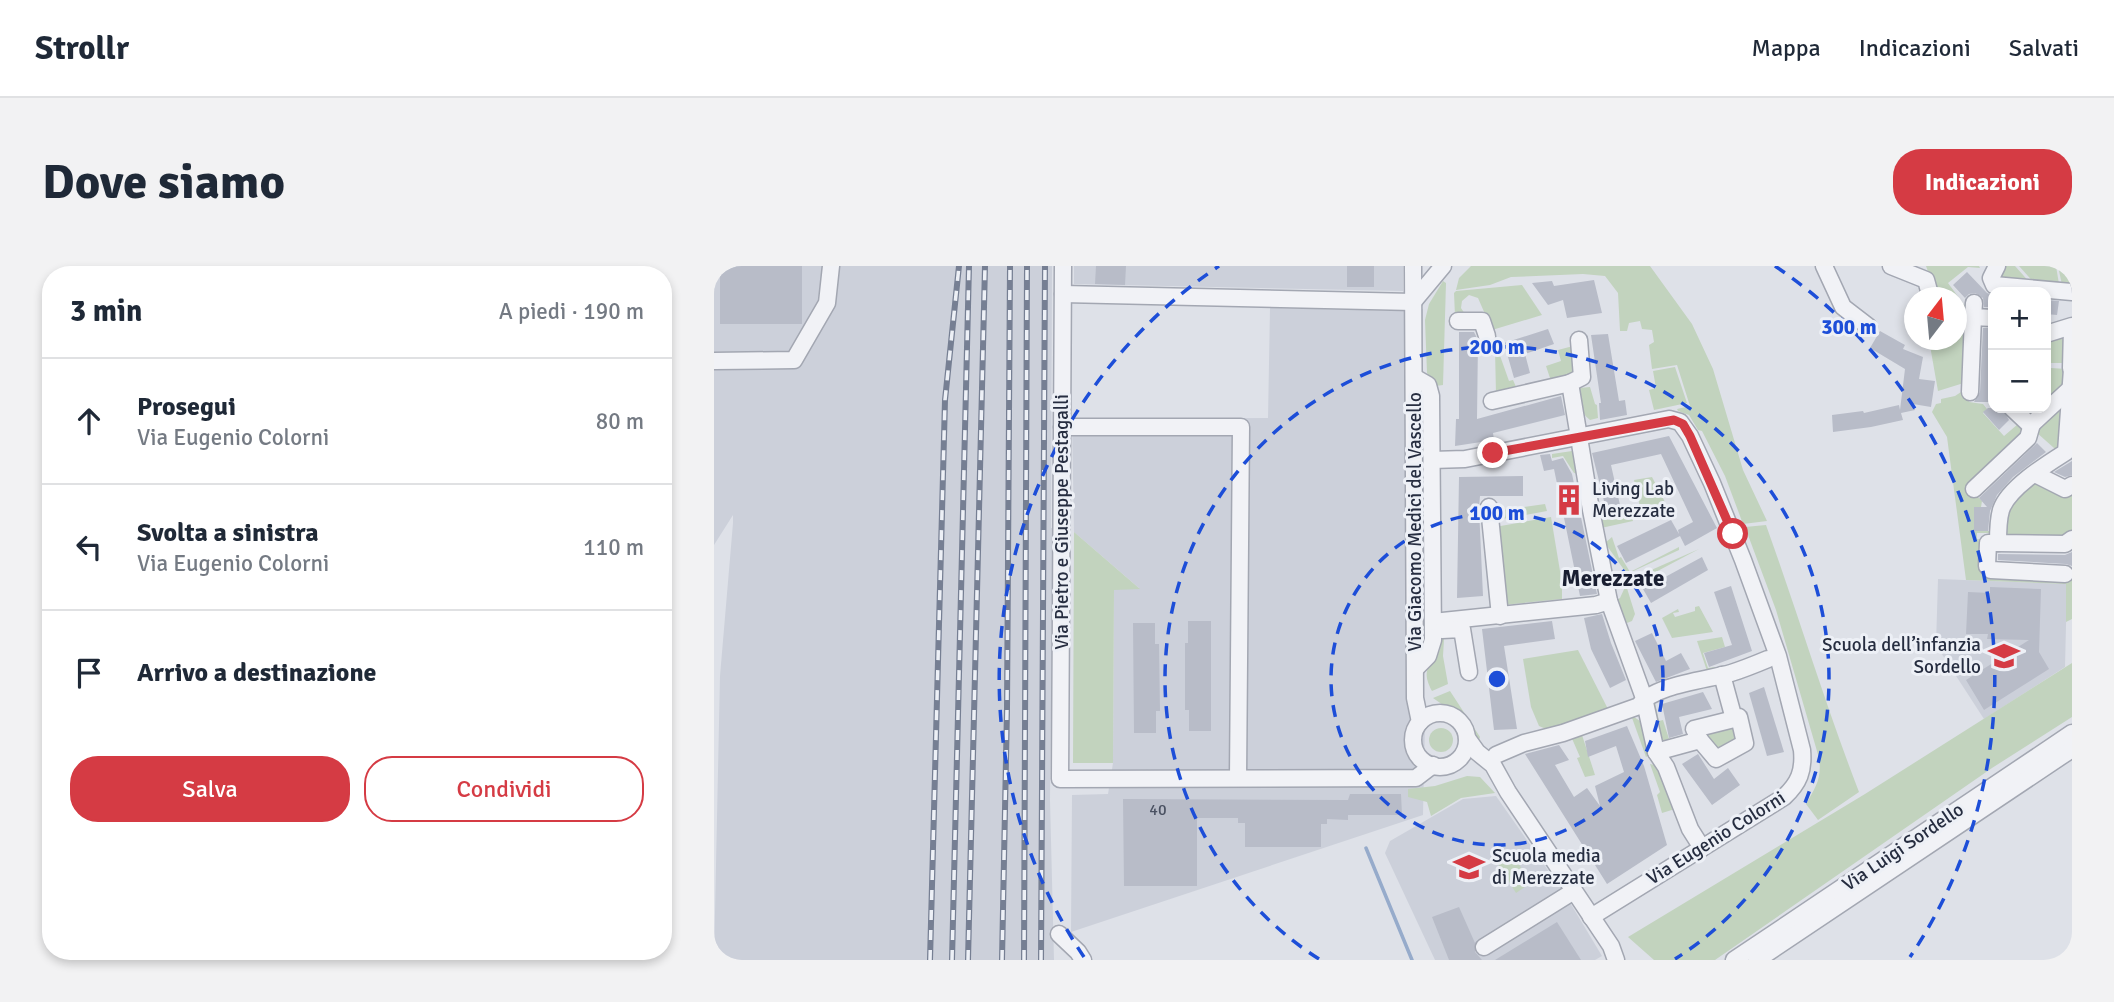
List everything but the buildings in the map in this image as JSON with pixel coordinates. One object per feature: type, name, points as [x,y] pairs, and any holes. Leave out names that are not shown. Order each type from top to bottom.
[{"type":"street","points":[[714,361],[794,360],[827,303],[831,266]]},
{"type":"street","name":"Via Pietro e Giuseppe Pestagalli","points":[[1063,266],[1060,779],[1238,778]]},
{"type":"street","name":"Via Giacomo Medici del Vascello","points":[[1413,266],[1415,698],[1420,722]]},
{"type":"street","points":[[1063,294],[1413,302],[1443,266]]},
{"type":"street","points":[[1824,266],[1843,307],[1869,327]]},
{"type":"street","points":[[1891,266],[1926,279],[1928,287]]},
{"type":"street","points":[[1997,266],[1991,278],[1994,285],[2072,292]]},
{"type":"street","points":[[1970,392],[1974,310],[1988,316]]},
{"type":"street","points":[[1458,321],[1482,321],[1487,336]]},
{"type":"street","points":[[2051,322],[2072,326],[2051,332]]},
{"type":"street","points":[[1998,543],[1999,520],[2004,504],[2020,486],[2066,452],[2072,328]]},
{"type":"street","points":[[1492,401],[1570,383],[1582,377],[1578,340]]},
{"type":"street","name":"Via Giacomo Medici del Vascello","points":[[1414,377],[1428,385],[1430,391],[1433,626],[1430,651],[1415,673]]},
{"type":"street","points":[[1570,383],[1609,601],[1644,698],[1656,752],[1666,767],[1690,829],[1702,848]]},
{"type":"street","points":[[1974,489],[2028,438],[2032,424],[2070,389]]},
{"type":"street","points":[[2017,413],[2032,424]]},
{"type":"street","name":"Via Eugenio Colorni","points":[[1432,460],[1465,458],[1669,419],[1683,424],[1725,512],[1778,656],[1801,750],[1803,764],[1797,783],[1784,797],[1591,917]]},
{"type":"street","points":[[1062,427],[1241,427],[1238,778],[1420,776],[1433,765]]},
{"type":"street","points":[[2035,474],[2065,489],[2072,485]]},
{"type":"street","points":[[1489,507],[1500,616]]},
{"type":"street","points":[[2065,574],[1994,572],[1987,566],[1988,543],[2065,544],[2072,539]]},
{"type":"street","points":[[1433,626],[1596,605],[1609,601]]},
{"type":"street","points":[[1433,626],[1462,629],[1469,672]]},
{"type":"street","points":[[1496,755],[1524,743],[1639,706],[1644,698],[1768,659]]},
{"type":"street","name":"Via Giacomo Medici del Vascello","points":[[1415,673],[1428,700],[1441,713]]},
{"type":"street","points":[[1722,675],[1734,719]]},
{"type":"street","points":[[1396,777],[1411,769],[1416,751],[1414,738],[1420,722],[1429,715],[1441,713],[1455,717],[1460,721],[1477,752],[1493,765],[1614,953],[1628,960]]},
{"type":"street","points":[[1739,717],[1745,743],[1714,766],[1700,740],[1694,729],[1739,717]]},
{"type":"street","name":"Via Luigi Sordello","points":[[1734,960],[2072,733]]},
{"type":"street","points":[[1416,751],[1423,760],[1433,765],[1446,766],[1458,760],[1465,749],[1467,738]]},
{"type":"street","points":[[1656,752],[1700,740]]},
{"type":"street","name":"Via Luigi Sordello","points":[[1756,960],[2072,749]]},
{"type":"street","points":[[1458,760],[1484,769],[1508,792]]},
{"type":"street","points":[[1484,947],[1574,891]]},
{"type":"street","points":[[1059,934],[1083,960]]},
{"type":"shaded area","points":[[714,266],[1052,266],[1050,800],[1054,960],[714,960],[720,676],[733,515],[714,545]]},
{"type":"shaded area","points":[[1074,266],[1403,266],[1403,291],[1074,284]]},
{"type":"shaded area","points":[[1270,308],[1403,311],[1423,309],[1423,815],[1071,932],[1072,795],[1108,794],[1113,763],[1114,589],[1139,588],[1074,532],[1072,419],[1268,418]]},
{"type":"shaded area","name":"Scuola dell’infanzia Sordello","points":[[1938,579],[2067,584],[2065,667],[1984,719],[1936,645]]},
{"type":"shaded area","name":"Scuola media di Merezzate","points":[[1496,796],[1566,896],[1602,956],[1595,960],[1435,960],[1385,853],[1390,841],[1463,799]]},
{"type":"green space","points":[[1471,266],[1650,266],[1692,324],[1713,369],[1743,470],[1767,521],[1743,524],[1725,476],[1702,431],[1698,430],[1689,415],[1677,409],[1690,406],[1677,365],[1652,369],[1649,345],[1654,342],[1652,330],[1642,329],[1640,321],[1629,323],[1627,331],[1620,331],[1618,293],[1605,276],[1583,274],[1511,277],[1490,285],[1456,290],[1459,278]]},
{"type":"green space","points":[[1926,266],[1979,266],[1980,268],[1968,267],[1948,283],[1951,287],[1934,287]]},
{"type":"green space","points":[[2001,266],[2015,266],[2032,285],[2000,279]]},
{"type":"green space","points":[[2019,266],[2056,266],[2059,284],[2036,285]]},
{"type":"green space","points":[[2058,266],[2067,266],[2072,271],[2072,281],[2067,285],[2062,285]]},
{"type":"green space","points":[[1443,281],[1446,283],[1443,385],[1436,386],[1427,373],[1425,320],[1429,304]]},
{"type":"green space","points":[[1522,285],[1542,315],[1492,330],[1478,298],[1469,295],[1462,301],[1461,308],[1465,314],[1455,316],[1456,291]]},
{"type":"green space","points":[[1967,309],[1970,313],[1967,382],[1938,391],[1931,350],[1967,350]]},
{"type":"green space","points":[[2062,331],[2069,334],[2067,363],[2051,363],[2051,334]]},
{"type":"green space","points":[[1573,346],[1576,374],[1551,381],[1546,366],[1561,361],[1558,350]]},
{"type":"green space","points":[[1495,350],[1498,350],[1509,381],[1513,380],[1517,389],[1496,394]]},
{"type":"green space","points":[[1675,367],[1687,403],[1654,410],[1649,390],[1656,388],[1653,371]]},
{"type":"green space","points":[[2051,368],[2067,369],[2067,388],[2051,403]]},
{"type":"green space","points":[[1590,387],[1597,405],[1598,418],[1590,420],[1582,410],[1579,388]]},
{"type":"green space","points":[[1967,388],[1969,402],[1983,404],[1987,409],[1983,413],[2004,436],[2018,424],[2026,427],[1975,494],[1982,501],[1981,507],[1974,507],[1974,531],[1994,533],[1977,533],[1977,539],[1985,540],[1985,574],[2072,574],[2072,619],[2066,622],[2066,584],[1966,580],[1947,437],[1932,412],[1936,404],[1941,403],[1941,399],[1955,396]]},
{"type":"green space","points":[[2062,401],[2059,449],[2054,448],[2036,432]]},
{"type":"green space","points":[[2024,413],[2040,413],[2037,416],[2028,417]]},
{"type":"green space","points":[[1572,451],[1578,474],[1574,473],[1563,456],[1552,458],[1552,454]]},
{"type":"green space","points":[[1652,477],[1666,504],[1642,516],[1634,480]]},
{"type":"green space","points":[[2031,482],[2072,490],[2072,535],[2069,538],[2004,538],[2007,522],[2000,520],[2003,511]]},
{"type":"green space","points":[[1545,504],[1547,511],[1497,520],[1496,511]]},
{"type":"green space","points":[[1603,506],[1608,520],[1630,507],[1633,521],[1601,528],[1596,507]]},
{"type":"green space","points":[[1551,517],[1562,583],[1562,599],[1503,605],[1495,527]]},
{"type":"green space","points":[[1766,525],[1859,792],[1818,820],[1806,804],[1817,782],[1819,758],[1776,610],[1745,527]]},
{"type":"green space","points":[[1074,532],[1140,589],[1114,590],[1113,763],[1073,763]]},
{"type":"green space","points":[[1612,537],[1619,558],[1621,557],[1630,572],[1679,547],[1679,550],[1627,574],[1605,543]]},
{"type":"green space","points":[[1699,549],[1635,583],[1633,578]]},
{"type":"green space","points":[[1626,585],[1635,614],[1632,621],[1627,623],[1622,620],[1615,601],[1620,598]]},
{"type":"green space","points":[[1699,606],[1713,632],[1672,638],[1662,618],[1678,609],[1679,612],[1673,613],[1675,617],[1695,611],[1695,607]]},
{"type":"green space","points":[[1722,637],[1725,647],[1703,653],[1708,668],[1715,667],[1716,674],[1708,674],[1697,641]]},
{"type":"green space","points":[[1441,639],[1444,639],[1443,656],[1448,684],[1432,691],[1428,681],[1428,668],[1438,655]]},
{"type":"green space","points":[[1578,650],[1609,711],[1546,729],[1539,726],[1531,707],[1523,659]]},
{"type":"green space","points":[[2072,663],[2072,717],[1992,768],[1715,960],[1654,960],[1628,937],[1865,794]]},
{"type":"green space","points":[[1450,691],[1480,737],[1478,743],[1466,721],[1433,698]]},
{"type":"green space","points":[[1654,698],[1659,721],[1663,720],[1669,739],[1692,733],[1695,738],[1659,743],[1650,700]]},
{"type":"green space","points":[[1631,715],[1643,723],[1650,754],[1646,757]]},
{"type":"green space","points":[[1735,723],[1743,741],[1718,755],[1700,732]]},
{"type":"green space","points":[[1603,727],[1582,735],[1595,775],[1585,777],[1570,734]]},
{"type":"green space","points":[[1441,728],[1450,731],[1453,740],[1450,749],[1441,752],[1432,749],[1429,740],[1432,731]]},
{"type":"green space","points":[[1650,764],[1659,766],[1675,809],[1662,813],[1657,795],[1660,792]]},
{"type":"green space","points":[[1467,776],[1480,777],[1495,793],[1461,798],[1431,816],[1427,802],[1408,797],[1408,789],[1435,786]]},
{"type":"green space","points":[[1513,855],[1531,883],[1516,893],[1498,864]]},
{"type":"waterway","points":[[1366,848],[1412,960]]},
{"type":"railway","points":[[930,960],[945,400],[959,266]]},
{"type":"railway","points":[[952,960],[969,266]]},
{"type":"railway","points":[[968,960],[985,266]]},
{"type":"railway","points":[[1002,960],[1007,709],[1010,266]]},
{"type":"railway","points":[[1024,960],[1027,266]]},
{"type":"railway","points":[[1041,960],[1045,266]]},
{"type":"place","name":"Living Lab Merezzate","points":[[1569,500]]},
{"type":"place","name":"Scuola dell’infanzia Sordello","points":[[2004,656]]},
{"type":"place","name":"Scuola media di Merezzate","points":[[1469,867]]},
{"type":"district","name":"Merezzate","points":[[1613,578]]},
{"type":"route","points":[[1493,453],[1669,419],[1680,422],[1690,436],[1733,534]]}]
